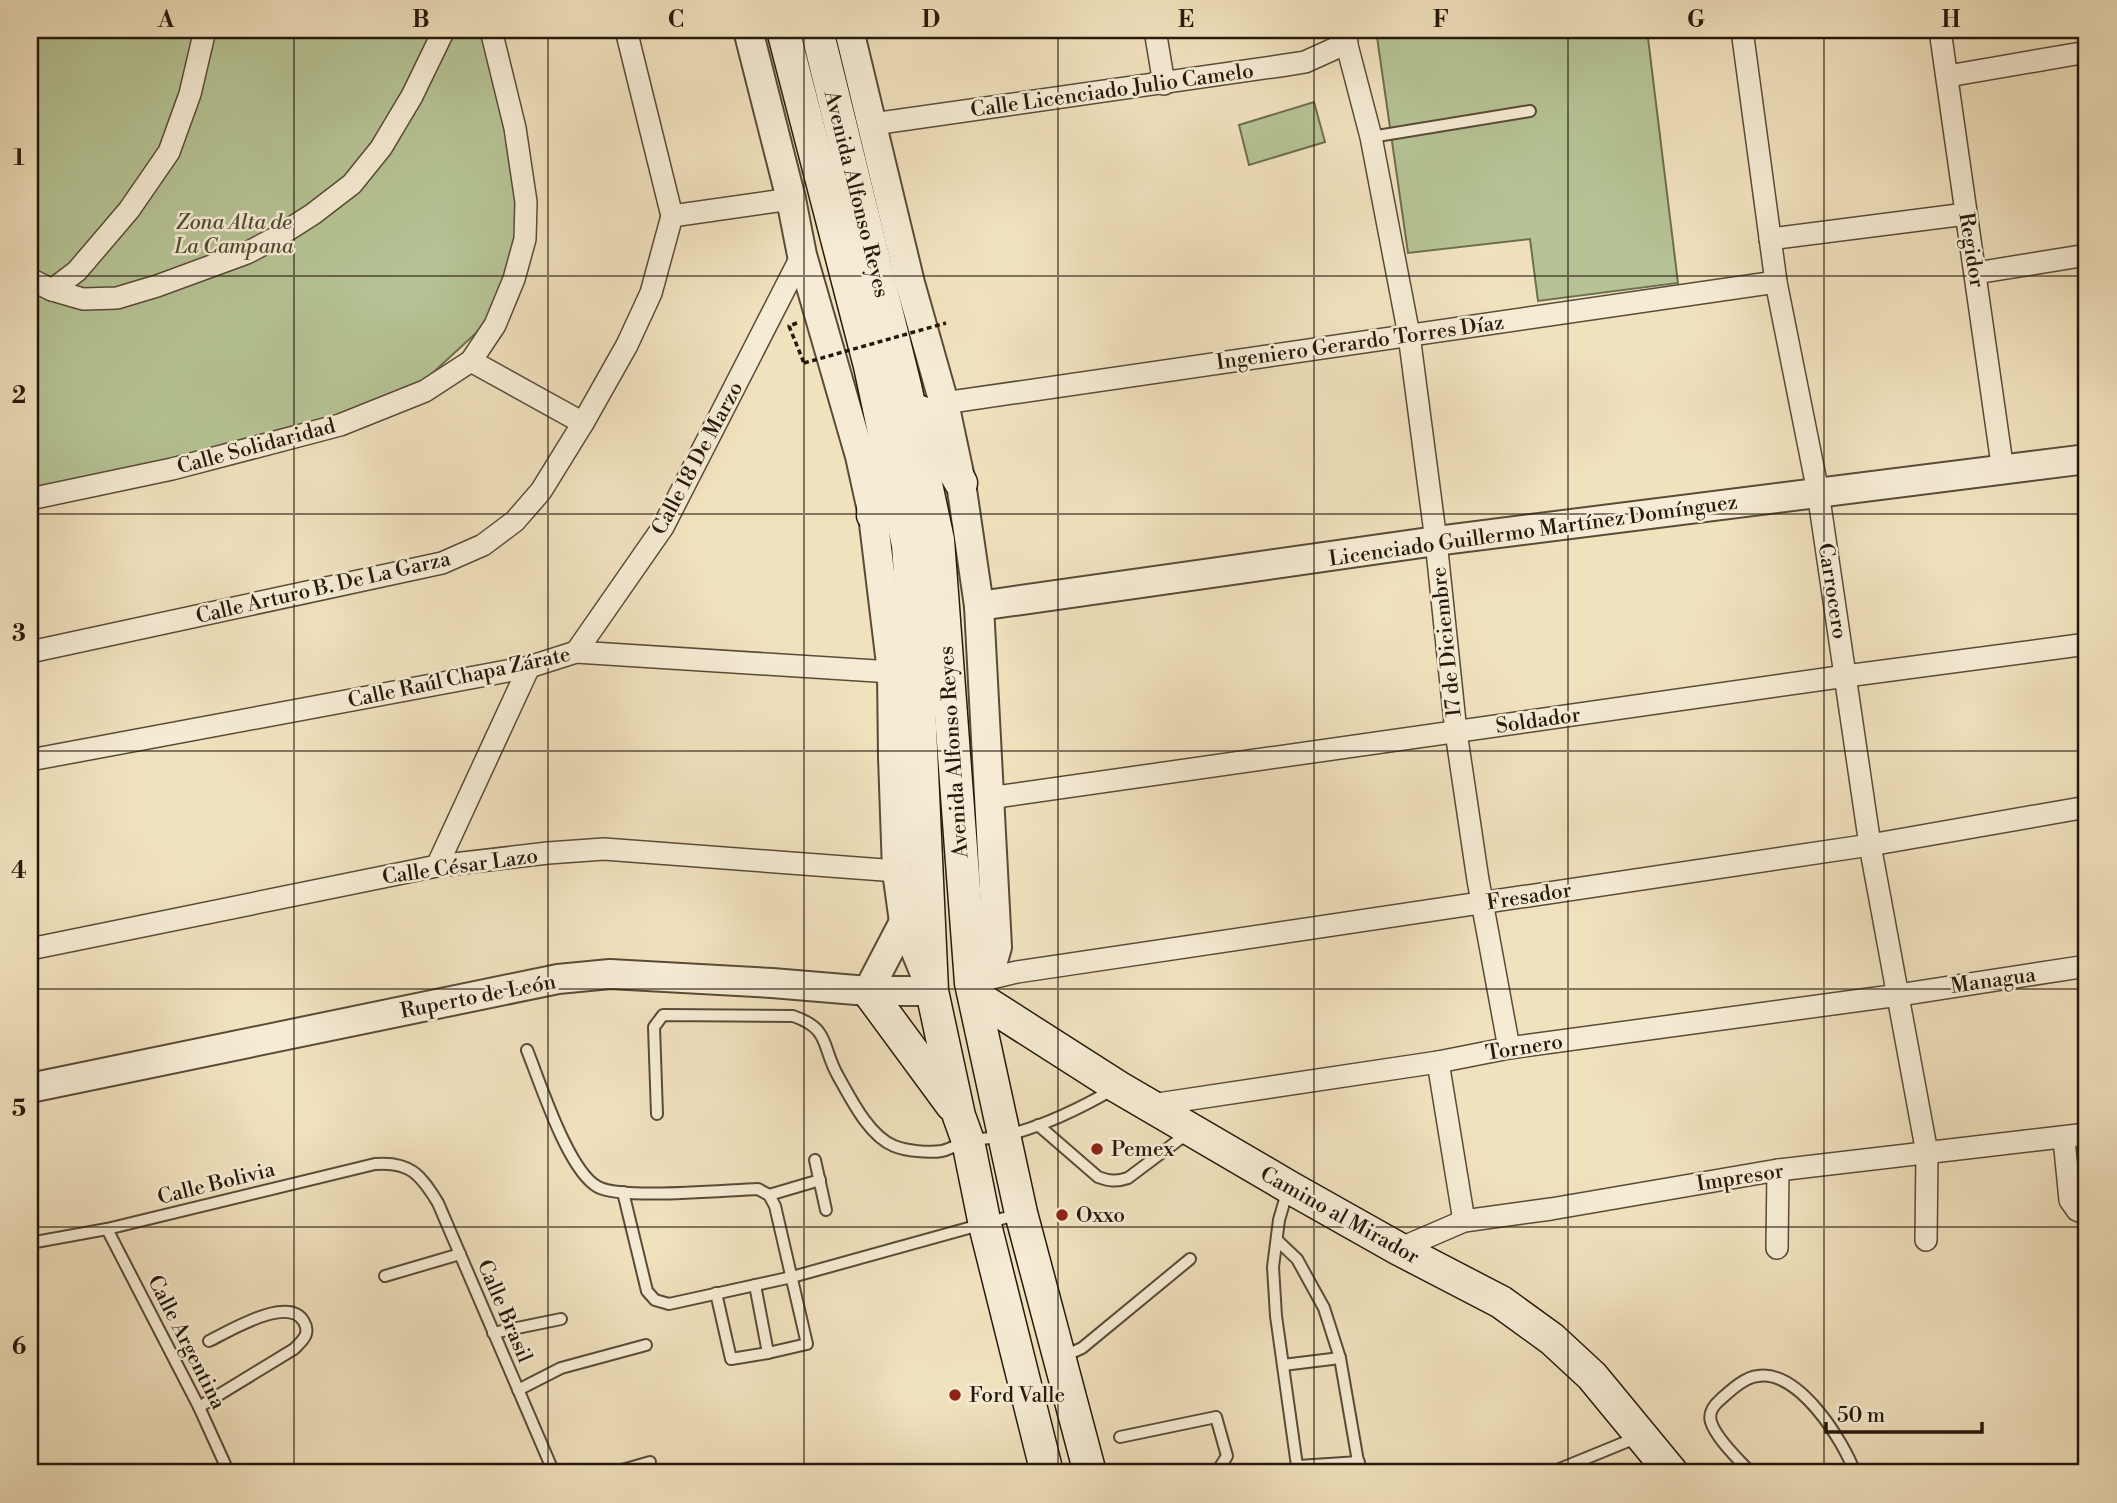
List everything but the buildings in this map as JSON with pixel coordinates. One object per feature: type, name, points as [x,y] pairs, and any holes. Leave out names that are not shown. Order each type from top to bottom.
[{"type":"main road","name":"Avenida Alfonso Reyes","points":[[783,30],[870,366],[908,545],[919,705],[932,991],[985,1224],[1047,1473]]},
{"type":"main road","name":"Avenida Alfonso Reyes","points":[[817,30],[905,386],[938,540],[972,989],[1021,1213],[1090,1473]]},
{"type":"main road","points":[[905,386],[961,484]]},
{"type":"main road","points":[[873,515],[881,416]]},
{"type":"main road","points":[[932,991],[972,989]]},
{"type":"main road","name":"Camino al Mirador","points":[[972,989],[1118,1087],[1399,1249],[1501,1302],[1552,1339],[1592,1376],[1672,1473]]},
{"type":"main road","points":[[868,991],[964,1129]]},
{"type":"street","points":[[52,290],[77,271],[121,220],[169,152],[190,94],[205,30]]},
{"type":"street","points":[[30,279],[52,290],[83,299],[117,298],[247,253],[313,215],[352,184],[381,148],[412,96],[444,30]]},
{"type":"street","name":"Calle Solidaridad","points":[[30,499],[172,469],[340,425],[425,391],[471,361],[495,325],[514,279],[525,239],[526,202],[515,128],[491,30]]},
{"type":"street","name":"Calle Arturo B. De La Garza","points":[[30,652],[442,563],[483,545],[515,521],[541,491],[627,345],[651,293],[672,216],[626,30]]},
{"type":"street","points":[[748,30],[802,255],[860,456],[873,515],[892,672],[897,871],[904,922],[932,991]]},
{"type":"street","points":[[849,30],[910,283],[944,403],[961,484],[979,606],[997,947],[993,961],[972,989]]},
{"type":"street","points":[[1155,30],[1164,83]]},
{"type":"street","name":"Carrocero","points":[[1742,30],[1776,282],[1818,492],[1870,845],[1927,1153],[1926,1240]]},
{"type":"street","name":"Regidor","points":[[1940,30],[2003,471]]},
{"type":"street","name":"Calle Licenciado Julio Camelo","points":[[873,124],[1305,62],[1345,36]]},
{"type":"street","name":"17 de Diciembre","points":[[1345,36],[1371,137],[1409,335],[1436,541],[1456,732],[1509,1048]]},
{"type":"street","points":[[1948,76],[2087,52]]},
{"type":"street","points":[[672,216],[790,200]]},
{"type":"street","points":[[1770,239],[1966,214]]},
{"type":"street","name":"Calle 18 De Marzo","points":[[576,652],[663,527],[802,255]]},
{"type":"street","points":[[1976,273],[2087,255]]},
{"type":"street","name":"Ingeniero Gerardo Torres Díaz","points":[[944,403],[1776,282]]},
{"type":"street","points":[[471,361],[583,423]]},
{"type":"street","name":"Licenciado Guillermo Martínez Domínguez","points":[[979,606],[1436,541],[2087,459]]},
{"type":"street","name":"Soldador","points":[[989,798],[2087,643]]},
{"type":"street","name":"Calle Raúl Chapa Zárate","points":[[30,760],[529,667],[576,652],[892,672]]},
{"type":"street","points":[[438,866],[529,667]]},
{"type":"street","name":"Fresador","points":[[972,989],[1017,972],[1870,845],[2087,807]]},
{"type":"street","name":"Calle César Lazo","points":[[30,949],[438,866],[604,849],[897,871]]},
{"type":"street","points":[[868,991],[904,922]]},
{"type":"street","name":"Managua","points":[[1899,995],[2087,966]]},
{"type":"street","name":"Ruperto de León","points":[[30,1088],[558,979],[610,974],[795,993],[932,991]]},
{"type":"street","name":"Tornero","points":[[1151,1105],[1438,1062],[1509,1048],[1899,995]]},
{"type":"street","points":[[1438,1062],[1464,1221]]},
{"type":"street","name":"Impresor","points":[[1399,1249],[1464,1221],[1551,1209],[1778,1170],[2087,1135]]},
{"type":"street","points":[[2064,1139],[2070,1200],[2077,1210],[2087,1214]]},
{"type":"street","points":[[1777,1248],[1778,1170]]},
{"type":"lane","points":[[1371,137],[1530,111]]},
{"type":"lane","points":[[793,1016],[795,993]]},
{"type":"lane","points":[[657,1114],[654,1027],[663,1014],[793,1016],[809,1022],[821,1034],[832,1065],[855,1106],[875,1133],[893,1146],[909,1150],[941,1151],[964,1129],[1003,1136],[1038,1125],[1118,1087]]},
{"type":"lane","points":[[527,1050],[568,1149],[582,1174],[598,1187],[623,1192],[675,1193],[758,1189],[769,1195],[775,1206],[807,1344],[732,1360],[716,1293]]},
{"type":"lane","points":[[1038,1125],[1098,1177],[1110,1182],[1128,1178],[1192,1130]]},
{"type":"lane","points":[[815,1160],[826,1210]]},
{"type":"lane","name":"Calle Bolivia","points":[[30,1243],[107,1229],[374,1164],[392,1163],[411,1170]]},
{"type":"lane","name":"Calle Brasil","points":[[411,1170],[426,1183],[438,1203],[554,1473]]},
{"type":"lane","points":[[769,1195],[820,1180]]},
{"type":"lane","points":[[1277,1240],[1297,1259],[1324,1308],[1340,1358],[1360,1468],[1298,1470],[1273,1267],[1279,1220],[1289,1187]]},
{"type":"lane","points":[[623,1192],[647,1291],[655,1300],[670,1304],[792,1277],[1021,1213]]},
{"type":"lane","name":"Calle Argentina","points":[[107,1229],[199,1407],[229,1473]]},
{"type":"lane","points":[[385,1276],[460,1254]]},
{"type":"lane","points":[[1060,1359],[1082,1348],[1190,1259]]},
{"type":"lane","points":[[755,1285],[768,1353]]},
{"type":"lane","points":[[199,1407],[294,1349],[304,1339],[307,1331],[300,1316],[292,1312],[278,1312],[255,1319],[209,1341]]},
{"type":"lane","points":[[493,1333],[561,1319]]},
{"type":"lane","points":[[518,1390],[561,1368],[646,1345]]},
{"type":"lane","points":[[1283,1365],[1340,1358]]},
{"type":"lane","points":[[1751,1473],[1715,1430],[1710,1413],[1723,1397],[1749,1378],[1765,1375],[1783,1379],[1803,1393],[1840,1440],[1855,1473]]},
{"type":"lane","points":[[1120,1437],[1216,1417],[1227,1456],[1219,1470],[1192,1473]]},
{"type":"lane","points":[[1550,1473],[1642,1436]]},
{"type":"lane","points":[[612,1473],[650,1462]]},
{"type":"path","points":[[804,363],[946,323]]},
{"type":"green space","name":"Zona Alta de La Campana","points":[[30,30],[486,30],[529,228],[487,323],[414,390],[247,445],[38,498],[30,482]]},
{"type":"green space","points":[[1376,30],[1647,30],[1678,283],[1538,301],[1530,239],[1408,253]]},
{"type":"green space","points":[[1314,102],[1325,142],[1249,165],[1239,125]]},
{"type":"place","name":"Pemex","points":[[1097,1149]]},
{"type":"place","name":"Oxxo","points":[[1062,1215]]},
{"type":"place","name":"Ford Valle","points":[[955,1395]]}]
